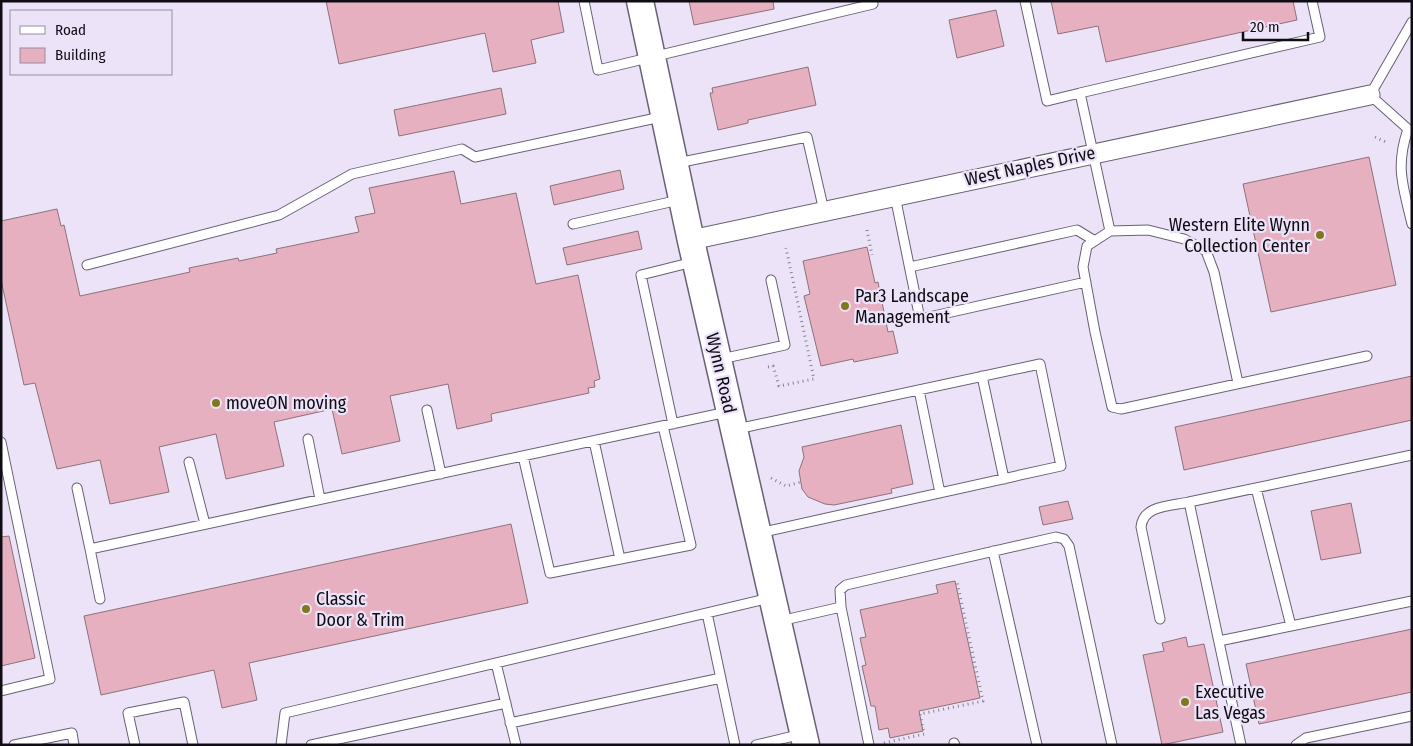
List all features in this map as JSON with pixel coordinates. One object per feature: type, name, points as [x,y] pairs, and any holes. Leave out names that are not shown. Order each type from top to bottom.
[{"type":"street","name":"Wynn Road","points":[[640,1],[693,251],[805,739]]},
{"type":"street","name":"West Naples Drive","points":[[693,251],[824,211],[1370,95]]},
{"type":"lane","points":[[584,1],[598,70],[873,4],[872,1]]},
{"type":"lane","points":[[1025,1],[1047,101],[1320,37],[1312,1]]},
{"type":"lane","points":[[1412,22],[1370,95],[1410,127],[1401,148],[1399,167],[1412,224]]},
{"type":"lane","points":[[1080,93],[1110,231]]},
{"type":"lane","points":[[87,265],[279,215],[352,174],[462,149],[475,157],[664,116]]},
{"type":"lane","points":[[674,164],[807,137],[824,211]]},
{"type":"lane","points":[[895,196],[920,319],[1086,282]]},
{"type":"lane","points":[[574,224],[682,200]]},
{"type":"lane","points":[[910,267],[1076,230],[1095,241]]},
{"type":"lane","points":[[1238,383],[1214,272],[1206,251],[1184,239],[1148,230],[1110,231],[1087,246],[1083,267],[1102,368],[1112,407],[1122,409],[1367,356]]},
{"type":"lane","points":[[672,424],[641,276],[693,251]]},
{"type":"lane","points":[[718,360],[785,345],[770,280]]},
{"type":"lane","points":[[90,549],[672,424],[732,421],[919,390],[1040,364],[1061,466],[758,533]]},
{"type":"lane","points":[[982,376],[1004,479]]},
{"type":"lane","points":[[919,390],[940,493]]},
{"type":"lane","points":[[427,410],[441,474]]},
{"type":"lane","points":[[522,456],[550,573],[691,545],[662,426]]},
{"type":"lane","points":[[308,439],[320,499]]},
{"type":"lane","points":[[594,441],[620,559]]},
{"type":"lane","points":[[1,442],[50,679],[1,691]]},
{"type":"lane","points":[[1160,619],[1142,527],[1142,519],[1148,511],[1412,456]]},
{"type":"lane","points":[[189,462],[205,524]]},
{"type":"lane","points":[[77,488],[100,599]]},
{"type":"lane","points":[[1256,488],[1290,626]]},
{"type":"lane","points":[[1189,502],[1241,745]]},
{"type":"lane","points":[[869,745],[841,607],[840,590],[846,585],[1056,537],[1064,539],[1069,546],[1112,745]]},
{"type":"lane","points":[[993,552],[1037,745]]},
{"type":"lane","points":[[1219,641],[1412,601]]},
{"type":"lane","points":[[281,745],[285,713],[707,613],[841,607]]},
{"type":"lane","points":[[707,613],[735,745]]},
{"type":"lane","points":[[496,663],[516,745]]},
{"type":"lane","points":[[510,723],[721,678]]},
{"type":"lane","points":[[135,745],[128,713],[184,702],[193,745]]},
{"type":"lane","points":[[311,745],[506,703]]},
{"type":"lane","points":[[1296,745],[1306,738],[1412,716]]},
{"type":"lane","points":[[14,745],[72,733],[74,745]]},
{"type":"lane","points":[[756,745],[805,739]]},
{"type":"path","points":[[1375,138],[1388,143]]},
{"type":"path","points":[[867,230],[872,255]]},
{"type":"path","points":[[771,478],[786,486],[801,482]]},
{"type":"path","points":[[877,744],[924,734],[920,714],[983,700],[957,582]]},
{"type":"path","points":[[897,740],[898,745]]},
{"type":"building","points":[[326,1],[558,1],[564,32],[531,40],[536,63],[493,72],[485,33],[339,64]]},
{"type":"building","points":[[689,1],[773,1],[774,9],[694,25]]},
{"type":"building","points":[[1051,1],[1293,1],[1297,20],[1106,62],[1098,26],[1058,34]]},
{"type":"building","points":[[996,10],[1004,46],[957,58],[949,20]]},
{"type":"building","points":[[808,67],[816,105],[748,120],[748,123],[718,130],[710,93],[713,93],[712,88]]},
{"type":"building","points":[[501,88],[506,114],[399,136],[394,110]]},
{"type":"building","name":"Western Elite Wynn Collection Center","points":[[1369,157],[1396,285],[1271,312],[1243,184]]},
{"type":"building","points":[[620,170],[624,189],[554,205],[550,186]]},
{"type":"building","points":[[454,171],[461,204],[516,193],[536,284],[578,275],[600,379],[594,381],[595,387],[588,388],[589,393],[491,414],[492,421],[457,429],[448,384],[390,396],[400,441],[342,454],[332,409],[274,422],[284,466],[226,479],[216,434],[159,447],[169,492],[110,504],[100,460],[57,469],[35,383],[24,385],[1,280],[1,221],[57,209],[61,226],[64,225],[80,296],[190,272],[189,268],[238,258],[239,261],[277,253],[276,249],[359,232],[355,217],[375,213],[369,188]]},
{"type":"building","points":[[638,231],[642,249],[567,265],[563,248]]},
{"type":"building","name":"Par3 Landscape Management","points":[[867,247],[875,283],[878,282],[888,332],[893,331],[898,353],[854,362],[853,359],[821,366],[804,296],[810,294],[803,261]]},
{"type":"building","points":[[1412,376],[1412,420],[1184,470],[1175,427]]},
{"type":"building","points":[[901,425],[913,484],[891,489],[892,493],[834,505],[825,504],[808,497],[802,489],[799,471],[804,457],[802,447]]},
{"type":"building","points":[[1068,501],[1073,519],[1043,525],[1039,507]]},
{"type":"building","points":[[1351,503],[1361,553],[1321,560],[1311,511]]},
{"type":"building","name":"Classic Door & Trim","points":[[511,524],[528,603],[249,663],[257,700],[222,708],[214,670],[101,695],[84,616]]},
{"type":"building","points":[[9,536],[35,658],[1,666],[1,537]]},
{"type":"building","points":[[955,581],[980,698],[919,711],[923,731],[890,738],[888,728],[879,730],[875,706],[871,706],[862,666],[866,665],[860,638],[866,637],[860,610],[938,593],[936,585]]},
{"type":"building","points":[[1412,629],[1412,692],[1259,724],[1246,664]]},
{"type":"building","name":"Executive Las Vegas","points":[[1186,637],[1188,647],[1204,644],[1223,732],[1162,745],[1143,655],[1164,651],[1162,643]]},
{"type":"place","name":"Western Elite Wynn Collection Center","points":[[1320,235]]},
{"type":"place","name":"Par3 Landscape Management","points":[[845,306]]},
{"type":"place","name":"moveON moving","points":[[216,403]]},
{"type":"place","name":"Classic Door & Trim","points":[[306,609]]},
{"type":"place","name":"Executive Las Vegas","points":[[1185,702]]}]
